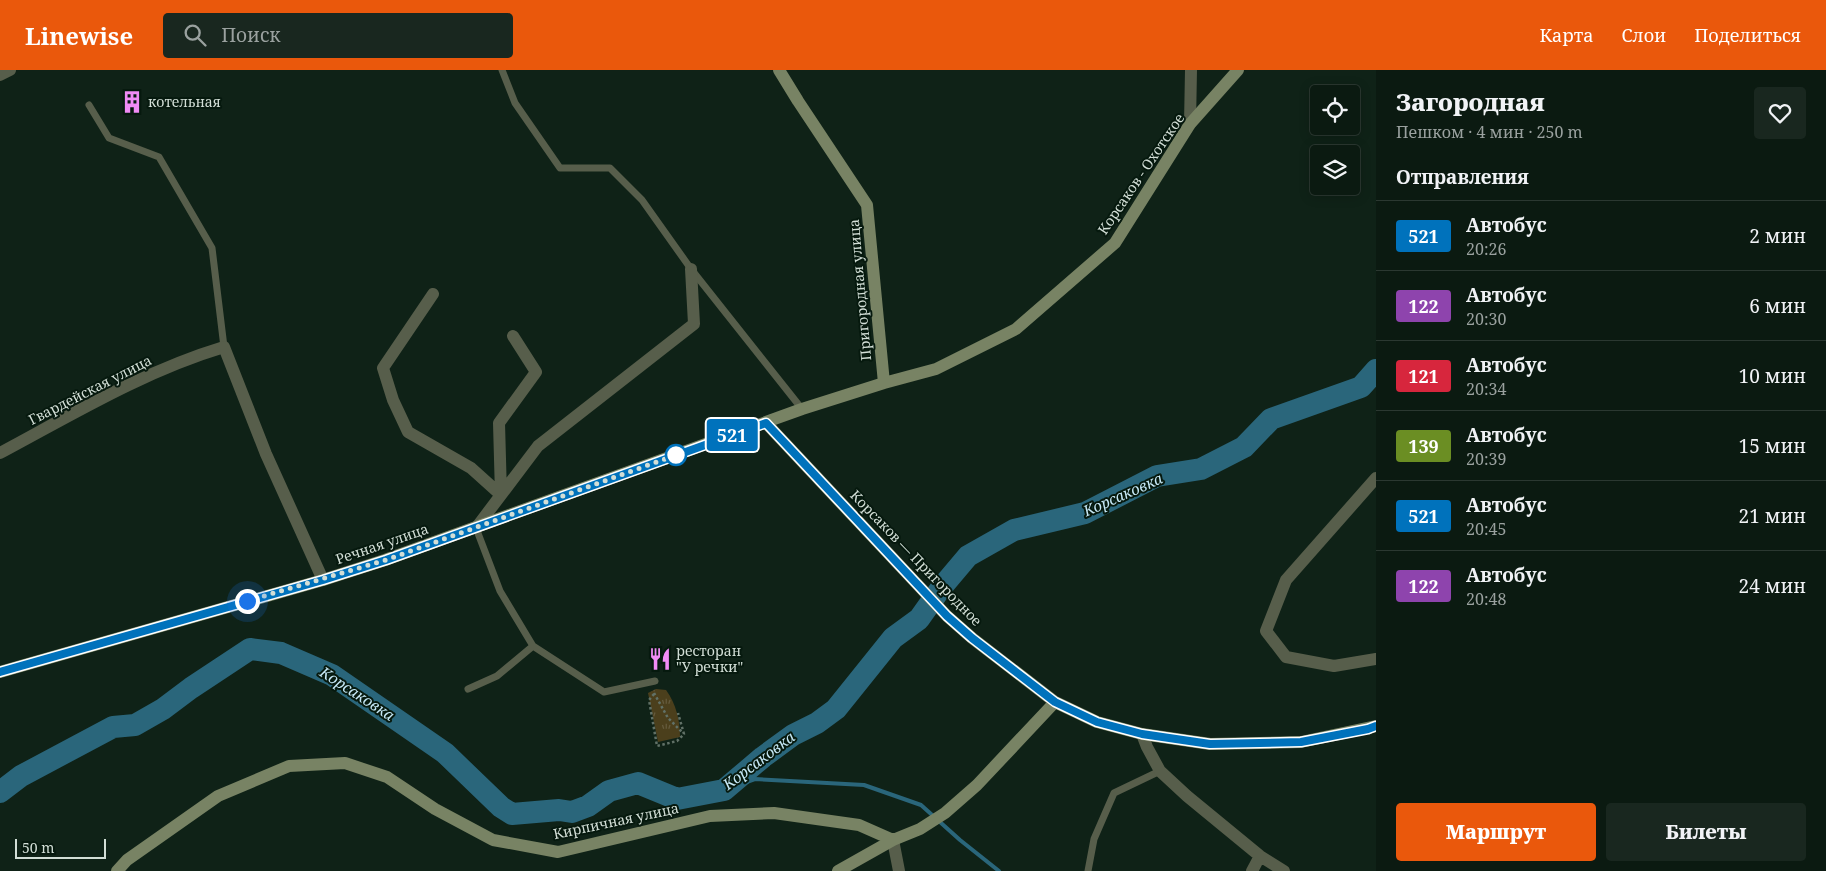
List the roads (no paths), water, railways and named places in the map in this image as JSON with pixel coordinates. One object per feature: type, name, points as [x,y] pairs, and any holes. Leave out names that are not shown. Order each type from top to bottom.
[{"type":"street","points":[[0,75],[10,70]]},
{"type":"street","name":"Пригородная улица","points":[[779,70],[867,205],[884,383]]},
{"type":"street","points":[[1190,124],[1191,70]]},
{"type":"street","name":"Корсаков - Охотское","points":[[766,423],[802,409],[936,368],[1016,329],[1115,243],[1190,124],[1238,70]]},
{"type":"street","points":[[476,528],[538,446],[694,324],[691,269]]},
{"type":"street","points":[[433,294],[384,368],[393,400],[408,432],[471,468],[501,495]]},
{"type":"street","points":[[501,495],[499,423],[536,372],[513,336]]},
{"type":"street","points":[[224,347],[266,454],[323,580]]},
{"type":"street","name":"Гвардейская улица","points":[[0,453],[122,388],[198,355],[224,347]]},
{"type":"street","name":"Речная улица","points":[[0,672],[323,580],[386,560],[766,423]]},
{"type":"street","name":"Корсаков — Пригородное","points":[[766,423],[947,616],[972,638],[1055,702],[1097,722],[1142,734],[1210,744],[1301,742],[1376,726]]},
{"type":"street","points":[[1376,478],[1286,580],[1266,631],[1286,657],[1334,666],[1376,658]]},
{"type":"street","points":[[838,871],[893,840],[920,829],[945,813],[976,784],[1055,702]]},
{"type":"street","points":[[1142,734],[1160,771],[1187,796],[1260,856],[1284,871]]},
{"type":"street","name":"Кирпичная улица","points":[[117,871],[127,860],[218,796],[289,766],[345,763],[387,777],[435,809],[493,840],[558,852],[710,816],[774,813],[859,825],[893,840]]},
{"type":"street","points":[[893,840],[899,871]]},
{"type":"street","points":[[1252,871],[1260,856]]},
{"type":"lane","points":[[502,70],[515,103],[560,168],[610,168],[642,200],[691,269],[802,409]]},
{"type":"lane","points":[[88,105],[109,138],[159,157],[212,248],[224,347]]},
{"type":"lane","points":[[476,528],[500,591],[532,646],[604,692],[652,682]]},
{"type":"lane","points":[[468,689],[497,676],[532,646]]},
{"type":"lane","points":[[1088,871],[1094,839],[1114,794],[1160,771]]},
{"type":"waterway","name":"Корсаковка","points":[[0,792],[21,776],[113,727],[135,725],[163,709],[250,649],[281,653],[332,675],[445,753],[501,807],[512,814],[559,810],[572,812],[588,806],[609,791],[638,783],[677,799],[724,790],[793,735],[817,723],[836,709],[893,638],[919,619],[941,588],[968,556],[1014,530],[1085,513],[1157,476],[1201,469],[1244,447],[1271,419],[1361,387],[1376,370]]},
{"type":"waterway","points":[[724,790],[755,779],[864,785],[921,805],[960,840],[999,871]]},
{"type":"place","name":"котельная","points":[[132,102]]},
{"type":"place","name":"ресторан \"У речки\"","points":[[660,659]]}]
